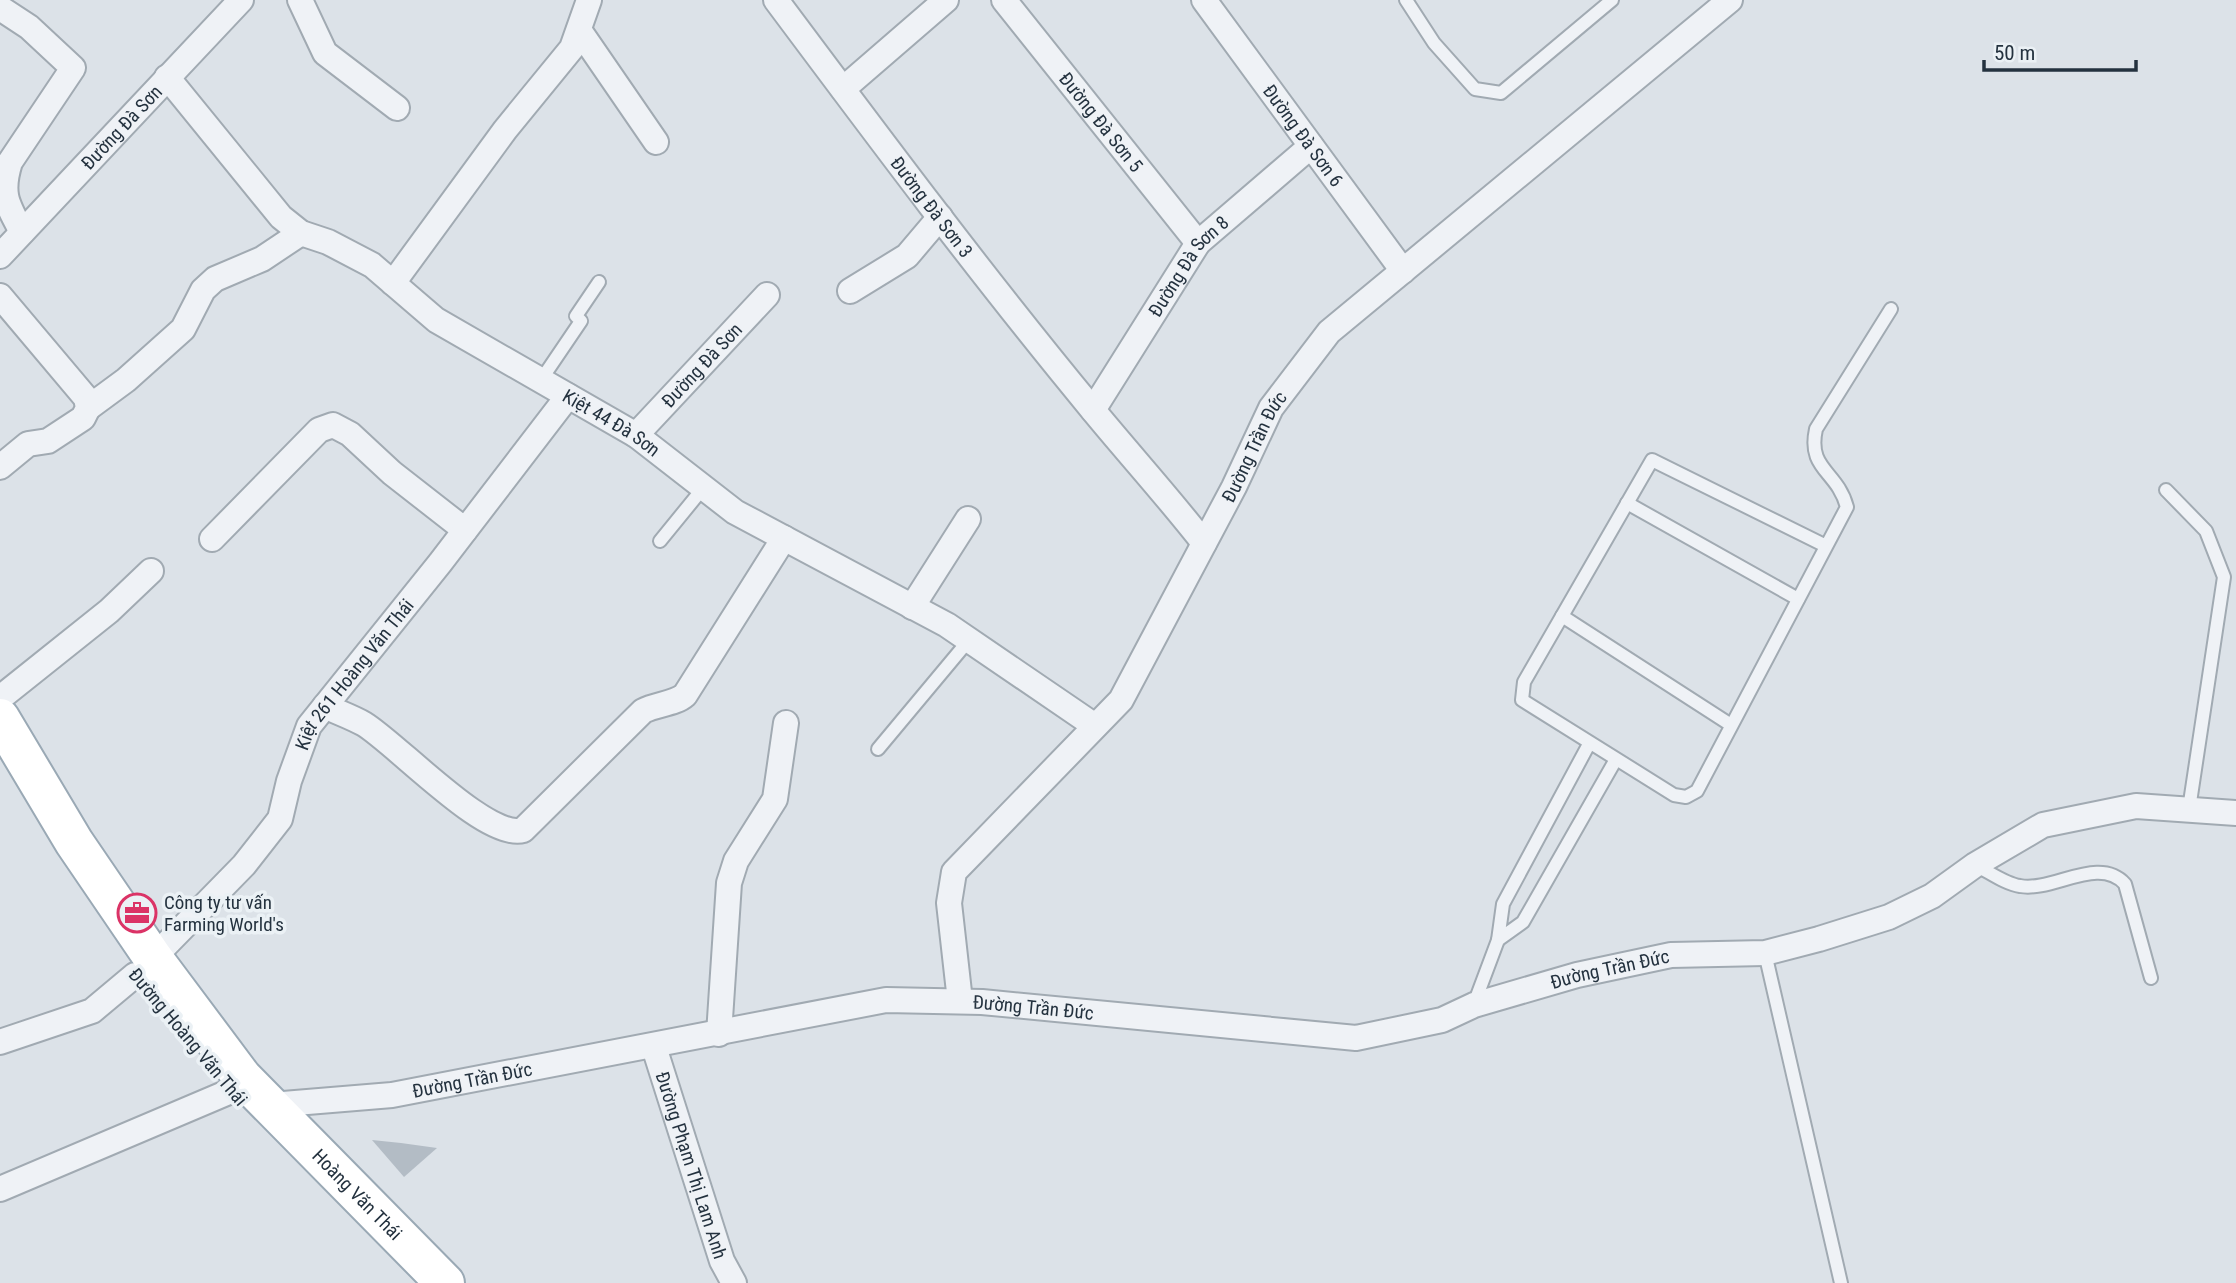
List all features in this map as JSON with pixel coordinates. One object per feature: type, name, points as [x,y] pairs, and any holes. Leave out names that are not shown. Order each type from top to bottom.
[{"type":"main road","name":"Đường Hoàng Văn Thái","points":[[0,718],[144,966]]},
{"type":"main road","name":"Đường Hoàng Văn Thái","points":[[0,762],[69,878],[144,966],[252,1104],[412,1283]]},
{"type":"main road","name":"Hoàng Văn Thái","points":[[252,1104],[445,1283]]},
{"type":"street","name":"Đường Đà Sơn","points":[[0,256],[241,0]]},
{"type":"street","points":[[300,0],[325,53],[397,108]]},
{"type":"street","points":[[393,283],[468,185],[505,130],[572,48],[589,0]]},
{"type":"street","name":"Đường Đà Sơn 3","points":[[776,0],[940,217],[1093,410],[1139,461],[1204,543]]},
{"type":"street","points":[[843,89],[946,0]]},
{"type":"street","name":"Đường Đà Sơn 5","points":[[1004,0],[1198,243]]},
{"type":"street","name":"Đường Đà Sơn 6","points":[[1204,0],[1403,271]]},
{"type":"street","name":"Đường Trần Đức","points":[[960,1001],[949,903],[954,872],[1121,700],[1271,408],[1329,332],[1730,0]]},
{"type":"street","points":[[0,8],[29,27],[73,68],[10,162],[3,179],[5,198],[22,232]]},
{"type":"street","points":[[579,30],[656,142]]},
{"type":"street","name":"Kiệt 44 Đà Sơn","points":[[167,77],[281,217],[301,233],[328,242],[372,265],[436,320],[636,435],[735,512],[969,640],[1095,726]]},
{"type":"street","name":"Đường Đà Sơn 8","points":[[1093,410],[1198,243],[1311,146]]},
{"type":"street","points":[[850,292],[907,256],[940,217]]},
{"type":"street","points":[[0,467],[28,444],[48,441],[83,418],[88,408],[127,380],[183,329],[203,290],[215,279],[262,259],[301,233]]},
{"type":"street","name":"Đường Đà Sơn","points":[[636,435],[767,295]]},
{"type":"street","points":[[0,296],[79,389],[88,408]]},
{"type":"street","name":"Kiệt 261 Hoàng Văn Thái","points":[[0,1042],[92,1011],[144,966],[244,865],[280,819],[289,781],[309,726],[568,396]]},
{"type":"street","points":[[212,539],[318,430],[333,425],[350,434],[392,473],[465,530]]},
{"type":"street","points":[[912,607],[968,519]]},
{"type":"street","points":[[324,706],[365,725],[412,766],[501,830],[516,832],[530,826],[643,711],[680,700],[685,695],[784,538]]},
{"type":"street","points":[[0,698],[108,611],[151,571]]},
{"type":"street","points":[[719,1034],[729,883],[736,861],[775,799],[786,723]]},
{"type":"street","name":"Đường Trần Đức","points":[[0,1189],[252,1104],[392,1095],[654,1047],[886,1000],[960,1001],[1356,1038],[1442,1020],[1474,1005],[1577,975],[1671,955],[1765,953],[1889,917],[1933,896],[1975,865],[2043,825],[2136,806],[2236,813]]},
{"type":"street","name":"Đường Phạm Thị Lam Anh","points":[[654,1047],[722,1261],[734,1283]]},
{"type":"lane","points":[[1406,0],[1434,43],[1475,89],[1501,93],[1612,0]]},
{"type":"lane","points":[[541,380],[581,321],[576,316],[599,282]]},
{"type":"lane","points":[[1826,546],[1652,460],[1524,682],[1522,700],[1615,761],[1674,794],[1686,797],[1696,791],[1798,599],[1826,546],[1847,506],[1842,488],[1821,466],[1812,448],[1816,429],[1891,309]]},
{"type":"lane","points":[[660,541],[704,487]]},
{"type":"lane","points":[[2166,490],[2206,531],[2224,577],[2189,809]]},
{"type":"lane","points":[[1627,503],[1798,599]]},
{"type":"lane","points":[[1562,616],[1731,725]]},
{"type":"lane","points":[[878,749],[969,640]]},
{"type":"lane","points":[[1474,1005],[1498,940],[1503,904],[1589,744]]},
{"type":"lane","points":[[1498,940],[1523,922],[1615,761]]},
{"type":"lane","points":[[1975,865],[2020,886],[2102,872],[2117,875],[2125,884],[2151,978]]},
{"type":"lane","points":[[1765,953],[1841,1283]]},
{"type":"building","points":[[372,1140],[401,1143],[437,1148],[404,1177]]},
{"type":"place","name":"Công ty tư vấn Farming World's","points":[[137,913]]}]
